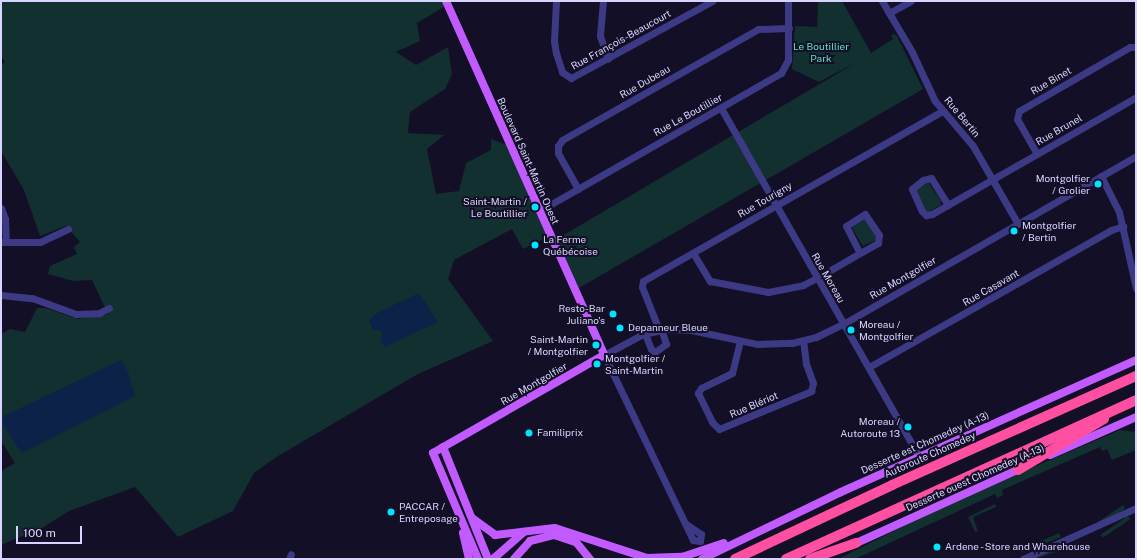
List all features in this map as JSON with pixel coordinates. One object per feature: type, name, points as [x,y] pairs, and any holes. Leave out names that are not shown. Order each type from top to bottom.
[{"type":"highway","name":"Autoroute Chomedey","points":[[735,559],[892,485],[1136,376]]},
{"type":"highway","points":[[1018,470],[1132,401]]},
{"type":"highway","points":[[786,559],[1132,401]]},
{"type":"highway","points":[[810,559],[856,543]]},
{"type":"main road","name":"Boulevard Saint-Martin Ouest","points":[[446,1],[604,355]]},
{"type":"main road","name":"Rue Montgolfier","points":[[459,515],[433,453],[604,355]]},
{"type":"main road","name":"Desserte est Chomedey (A-13)","points":[[702,559],[919,456],[1136,360]]},
{"type":"main road","name":"Desserte ouest Chomedey (A-13)","points":[[822,559],[1136,416]]},
{"type":"main road","points":[[443,447],[488,559]]},
{"type":"main road","points":[[459,515],[469,559]]},
{"type":"main road","points":[[459,515],[478,559]]},
{"type":"main road","points":[[472,518],[495,535],[546,528],[563,530],[630,554],[661,558],[691,554],[755,533]]},
{"type":"main road","points":[[492,559],[525,531]]},
{"type":"main road","points":[[514,559],[530,541],[551,535],[572,540],[583,549],[590,559]]},
{"type":"street","name":"Rue François-Beaucourt","points":[[556,1],[554,41],[560,66],[565,76],[577,77],[712,1]]},
{"type":"street","points":[[603,1],[600,32],[608,59]]},
{"type":"street","name":"Rue Le Boutillier","points":[[540,211],[783,72],[788,60],[788,1]]},
{"type":"street","name":"Rue Bertin","points":[[882,1],[942,111],[973,146],[1018,224]]},
{"type":"street","points":[[889,13],[911,1]]},
{"type":"street","name":"Rue Dubeau","points":[[578,189],[558,153],[558,146],[562,140],[758,29],[789,28]]},
{"type":"street","name":"Rue Binet","points":[[1037,154],[1018,119],[1019,111],[1130,47],[1136,47]]},
{"type":"street","name":"Rue Brunel","points":[[948,205],[931,178],[923,180],[912,189],[926,215],[932,214],[948,205],[992,180],[1136,97]]},
{"type":"street","name":"Rue Moreau","points":[[721,108],[919,456]]},
{"type":"street","name":"Rue Tourigny","points":[[660,329],[642,287],[643,282],[942,111]]},
{"type":"street","name":"Rue Montgolfier","points":[[604,355],[645,334],[660,329],[691,330],[740,341],[770,344],[803,341],[843,324],[1136,156]]},
{"type":"street","points":[[1101,176],[1118,207],[1136,288]]},
{"type":"street","points":[[1,208],[6,224],[4,242],[40,242],[68,229]]},
{"type":"street","points":[[693,253],[708,280],[750,290],[786,291],[817,278],[860,253],[880,240],[873,224],[865,214],[846,226],[860,253]]},
{"type":"street","name":"Rue Casavant","points":[[869,367],[1110,230],[1123,226]]},
{"type":"street","points":[[1,295],[26,296],[84,314],[99,313],[109,308]]},
{"type":"street","points":[[645,334],[651,349],[655,352],[666,344],[660,329]]},
{"type":"street","name":"Rue Blériot","points":[[740,341],[733,372],[701,388],[698,393],[712,422],[719,429],[811,391],[813,382],[806,364],[803,341]]},
{"type":"street","name":"Boulevard Saint-Martin Ouest","points":[[604,355],[686,524]]},
{"type":"street","points":[[1022,559],[1136,508]]},
{"type":"green space","points":[[1,1],[442,1],[444,7],[417,23],[420,41],[396,52],[416,65],[448,47],[452,74],[445,89],[410,112],[408,133],[444,135],[427,149],[436,194],[459,191],[466,163],[491,150],[491,139],[507,145],[548,237],[523,249],[512,229],[454,260],[448,279],[493,341],[418,374],[278,456],[254,473],[233,511],[178,537],[135,487],[69,511],[42,528],[1,545],[1,471],[15,463],[1,441],[1,334],[10,329],[25,332],[37,308],[46,308],[78,319],[108,314],[92,280],[73,281],[48,274],[50,266],[77,254],[74,247],[80,242],[66,226],[40,236],[24,190],[1,151],[1,65],[5,62],[1,56]]},
{"type":"green space","name":"Le Boutillier Park","points":[[818,1],[842,1],[871,53],[893,39],[891,35],[894,34],[897,36],[923,89],[579,288],[557,239],[857,62],[819,82],[792,69],[795,26],[817,27]]},
{"type":"green space","points":[[928,182],[941,201],[941,205],[928,212],[924,208],[916,190]]},
{"type":"green space","points":[[865,219],[876,235],[876,240],[863,246],[852,228]]},
{"type":"green space","points":[[1120,430],[1136,432],[1136,450],[1112,460],[1107,449],[1102,451],[1100,447],[1002,490],[1003,495],[997,498],[995,494],[855,559],[838,559],[952,502]]},
{"type":"green space","points":[[995,504],[996,507],[973,517],[978,531],[975,532],[968,517]]},
{"type":"green space","points":[[1123,505],[1125,508],[1099,526],[1096,523]]},
{"type":"green space","points":[[1128,516],[1130,519],[1103,538],[1101,534]]},
{"type":"green space","points":[[1059,533],[1061,537],[1031,549],[1030,546]]},
{"type":"green space","points":[[1063,545],[1065,549],[1034,559],[1034,558]]},
{"type":"water","points":[[419,293],[438,322],[385,347],[380,341],[383,333],[378,330],[373,330],[369,320],[379,312]]},
{"type":"water","points":[[121,360],[128,372],[135,396],[22,453],[3,424],[4,416]]},
{"type":"place","name":"Montgolfier / Grolier","points":[[1098,184]]},
{"type":"place","name":"Saint-Martin / Le Boutillier","points":[[535,207]]},
{"type":"place","name":"Montgolfier / Bertin","points":[[1014,231]]},
{"type":"place","name":"La Ferme Québécoise","points":[[535,245]]},
{"type":"place","name":"Resto-Bar Juliano's","points":[[613,314]]},
{"type":"place","name":"Depanneur Bleue","points":[[620,328]]},
{"type":"place","name":"Moreau / Montgolfier","points":[[851,330]]},
{"type":"place","name":"Saint-Martin / Montgolfier","points":[[596,345]]},
{"type":"place","name":"Montgolfier / Saint-Martin","points":[[597,364]]},
{"type":"place","name":"Moreau / Autoroute 13","points":[[908,427]]},
{"type":"place","name":"Familiprix","points":[[529,433]]},
{"type":"place","name":"PACCAR / Entreposage","points":[[391,512]]},
{"type":"place","name":"Ardene - Store and Wharehouse","points":[[937,547]]}]
